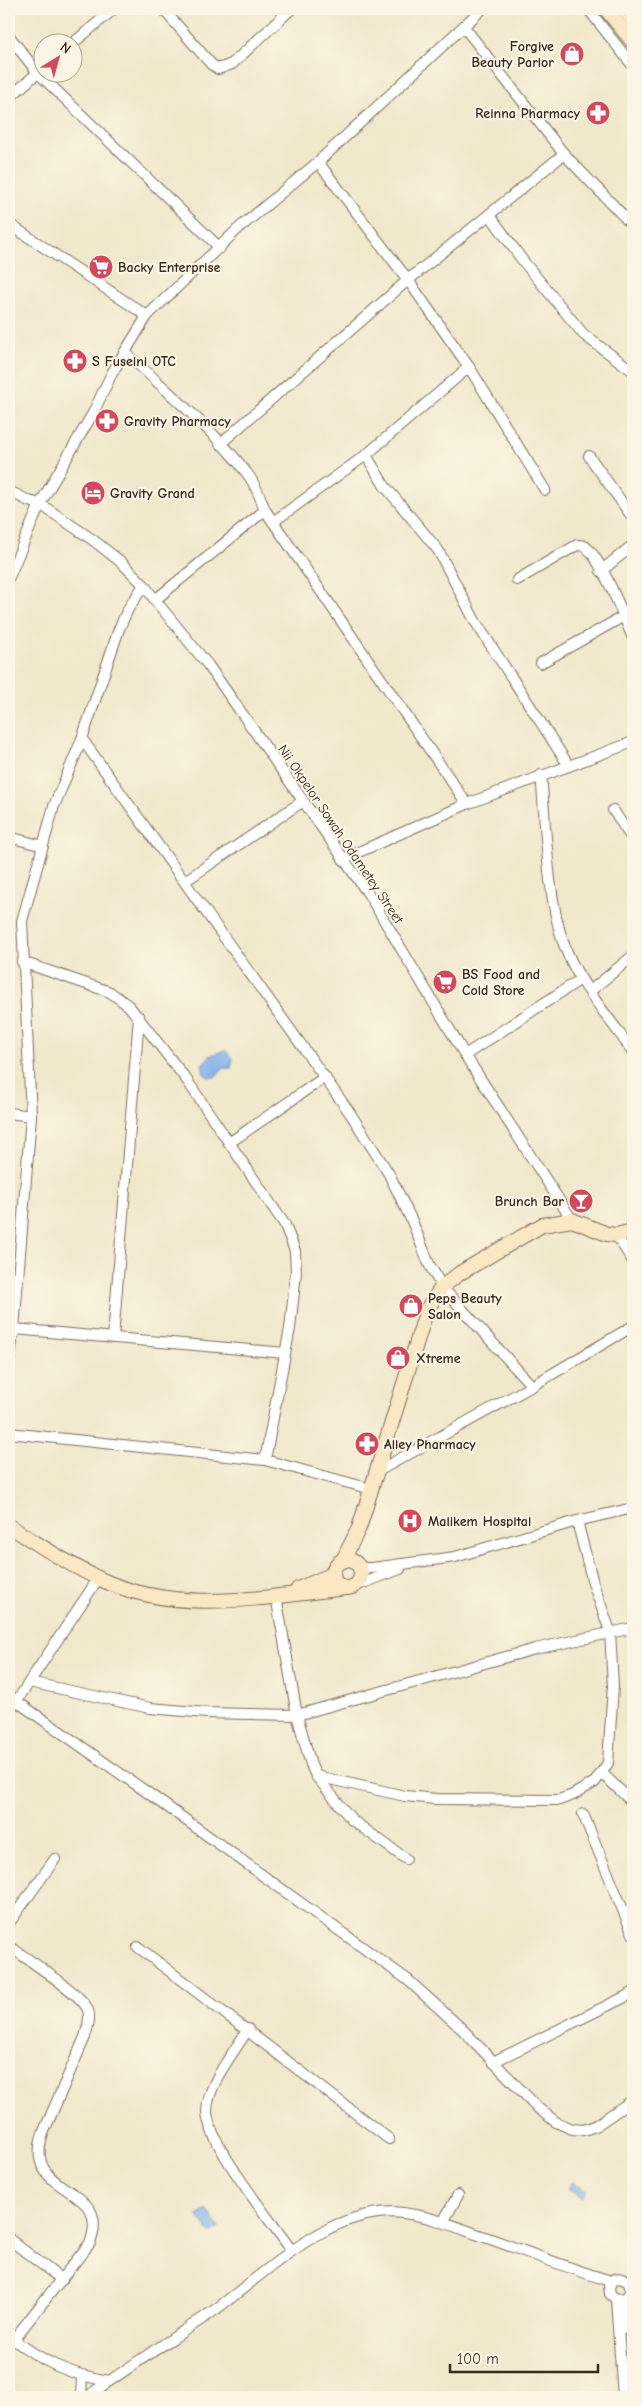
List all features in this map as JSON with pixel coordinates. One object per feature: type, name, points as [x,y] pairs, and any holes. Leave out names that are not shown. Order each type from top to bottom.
[{"type":"street","points":[[82,36],[114,9]]},
{"type":"street","points":[[163,9],[211,64],[218,69],[232,64],[291,9]]},
{"type":"street","points":[[9,577],[40,504],[147,316],[238,229],[318,162],[482,9]]},
{"type":"street","points":[[588,9],[633,66]]},
{"type":"street","points":[[606,9],[633,42]]},
{"type":"street","points":[[624,9],[633,20]]},
{"type":"street","points":[[464,27],[564,154],[633,226]]},
{"type":"street","points":[[9,36],[32,62]]},
{"type":"street","points":[[9,98],[32,78]]},
{"type":"street","points":[[51,82],[220,248]]},
{"type":"street","points":[[220,444],[408,280],[564,154]]},
{"type":"street","points":[[318,162],[408,280],[469,367],[545,490]]},
{"type":"street","points":[[489,214],[523,261],[584,335],[633,371]]},
{"type":"street","points":[[9,224],[147,316]]},
{"type":"street","points":[[125,352],[220,444],[246,472],[257,490],[265,510],[467,804]]},
{"type":"street","points":[[274,522],[366,455],[469,367]]},
{"type":"street","points":[[366,455],[384,486],[438,550],[475,621],[569,766]]},
{"type":"street","points":[[589,456],[633,518]]},
{"type":"street","name":"Nii Okpelor Sowah Odametey Street","points":[[9,491],[29,502],[40,504],[93,540],[144,584],[208,665],[369,895],[465,1055],[572,1220]]},
{"type":"street","points":[[155,600],[265,510]]},
{"type":"street","points":[[517,580],[578,545],[584,545],[590,550],[624,616],[633,638]]},
{"type":"street","points":[[601,571],[633,545]]},
{"type":"street","points":[[9,1360],[14,1329],[31,1116],[22,962],[22,921],[54,806],[82,738],[119,629],[128,609],[144,584]]},
{"type":"street","points":[[541,663],[624,616]]},
{"type":"street","points":[[82,738],[325,1077],[389,1174],[412,1221],[429,1264],[442,1287],[532,1386]]},
{"type":"street","points":[[342,859],[467,804],[633,742]]},
{"type":"street","points":[[541,775],[554,906],[563,943],[581,979],[633,1052]]},
{"type":"street","points":[[185,881],[303,802]]},
{"type":"street","points":[[613,810],[633,840]]},
{"type":"street","points":[[9,837],[43,846]]},
{"type":"street","points":[[590,991],[633,956]]},
{"type":"street","points":[[22,962],[110,992],[129,1006],[186,1079],[285,1225],[294,1251],[296,1273],[285,1353],[265,1460]]},
{"type":"street","points":[[465,1055],[581,979]]},
{"type":"street","points":[[113,1338],[139,1017]]},
{"type":"street","points":[[229,1143],[325,1077]]},
{"type":"street","points":[[9,1113],[31,1116]]},
{"type":"street","points":[[633,1231],[616,1235],[596,1230],[572,1220],[552,1222],[529,1231],[479,1260],[442,1287],[427,1309],[359,1528],[353,1564],[361,1575],[358,1582],[349,1587],[335,1582],[333,1574],[336,1565],[353,1564],[417,1563],[455,1557],[577,1521],[633,1508]]},
{"type":"street","points":[[616,1235],[633,1261]]},
{"type":"street","points":[[378,1470],[532,1386],[633,1326]]},
{"type":"street","points":[[14,1329],[285,1353]]},
{"type":"street","points":[[9,1433],[265,1460],[371,1489]]},
{"type":"street","points":[[316,1776],[405,1796],[436,1799],[559,1800],[580,1791],[594,1782],[608,1763],[613,1686],[610,1631],[594,1583],[577,1521]]},
{"type":"street","points":[[9,1526],[98,1578],[133,1592],[159,1597],[230,1602],[349,1587],[417,1563]]},
{"type":"street","points":[[281,1595],[333,1574]]},
{"type":"street","points":[[98,1578],[29,1682],[12,1699],[151,1795],[408,1980],[462,2029],[539,2109],[556,2122],[572,2129],[584,2130],[595,2126],[633,2100]]},
{"type":"street","points":[[281,1595],[297,1715],[311,1765],[316,1776],[352,1820],[406,1859]]},
{"type":"street","points":[[29,1682],[150,1708],[207,1714],[297,1715],[534,1649],[610,1631],[633,1628]]},
{"type":"street","points":[[602,1773],[633,1803]]},
{"type":"street","points":[[583,1814],[633,1934]]},
{"type":"street","points":[[9,1922],[55,1859]]},
{"type":"street","points":[[9,1946],[74,1994],[89,2011],[89,2022],[85,2037],[39,2145],[41,2166],[46,2174],[81,2200],[94,2218],[94,2230],[90,2243],[62,2280],[11,2337],[44,2361],[82,2376],[109,2381]]},
{"type":"street","points":[[138,1947],[248,2029],[389,2139]]},
{"type":"street","points":[[493,2062],[633,1993]]},
{"type":"street","points":[[248,2029],[213,2090],[207,2110],[209,2124],[229,2161],[292,2251]]},
{"type":"street","points":[[443,2222],[458,2195]]},
{"type":"street","points":[[87,2397],[234,2296],[292,2251],[334,2226],[373,2213],[404,2213],[443,2222],[574,2270],[612,2290],[630,2293]]},
{"type":"street","points":[[9,2239],[62,2280]]},
{"type":"street","points":[[620,2348],[630,2293],[630,2278],[618,2278],[612,2290],[620,2348],[623,2397]]},
{"type":"street","points":[[80,2397],[82,2376]]},
{"type":"water","points":[[225,1050],[233,1058],[231,1068],[223,1068],[215,1077],[208,1077],[204,1074],[202,1064],[211,1055]]},
{"type":"water","points":[[572,2182],[587,2191],[582,2198],[567,2189]]},
{"type":"water","points":[[206,2209],[219,2228],[211,2234],[197,2215]]},
{"type":"place","name":"Forgive Beauty Parlor","points":[[572,54]]},
{"type":"place","name":"Reinna Pharmacy","points":[[598,113]]},
{"type":"place","name":"Backy Enterprise","points":[[101,267]]},
{"type":"place","name":"S Fuseini OTC","points":[[75,361]]},
{"type":"place","name":"Gravity Pharmacy","points":[[107,421]]},
{"type":"place","name":"Gravity Grand","points":[[93,493]]},
{"type":"place","name":"BS Food and Cold Store","points":[[445,982]]},
{"type":"place","name":"Brunch Bar","points":[[581,1201]]},
{"type":"place","name":"Peps Beauty Salon","points":[[411,1306]]},
{"type":"place","name":"Xtreme","points":[[398,1358]]},
{"type":"place","name":"Alley Pharmacy","points":[[367,1444]]},
{"type":"place","name":"Malikem Hospital","points":[[410,1521]]}]
